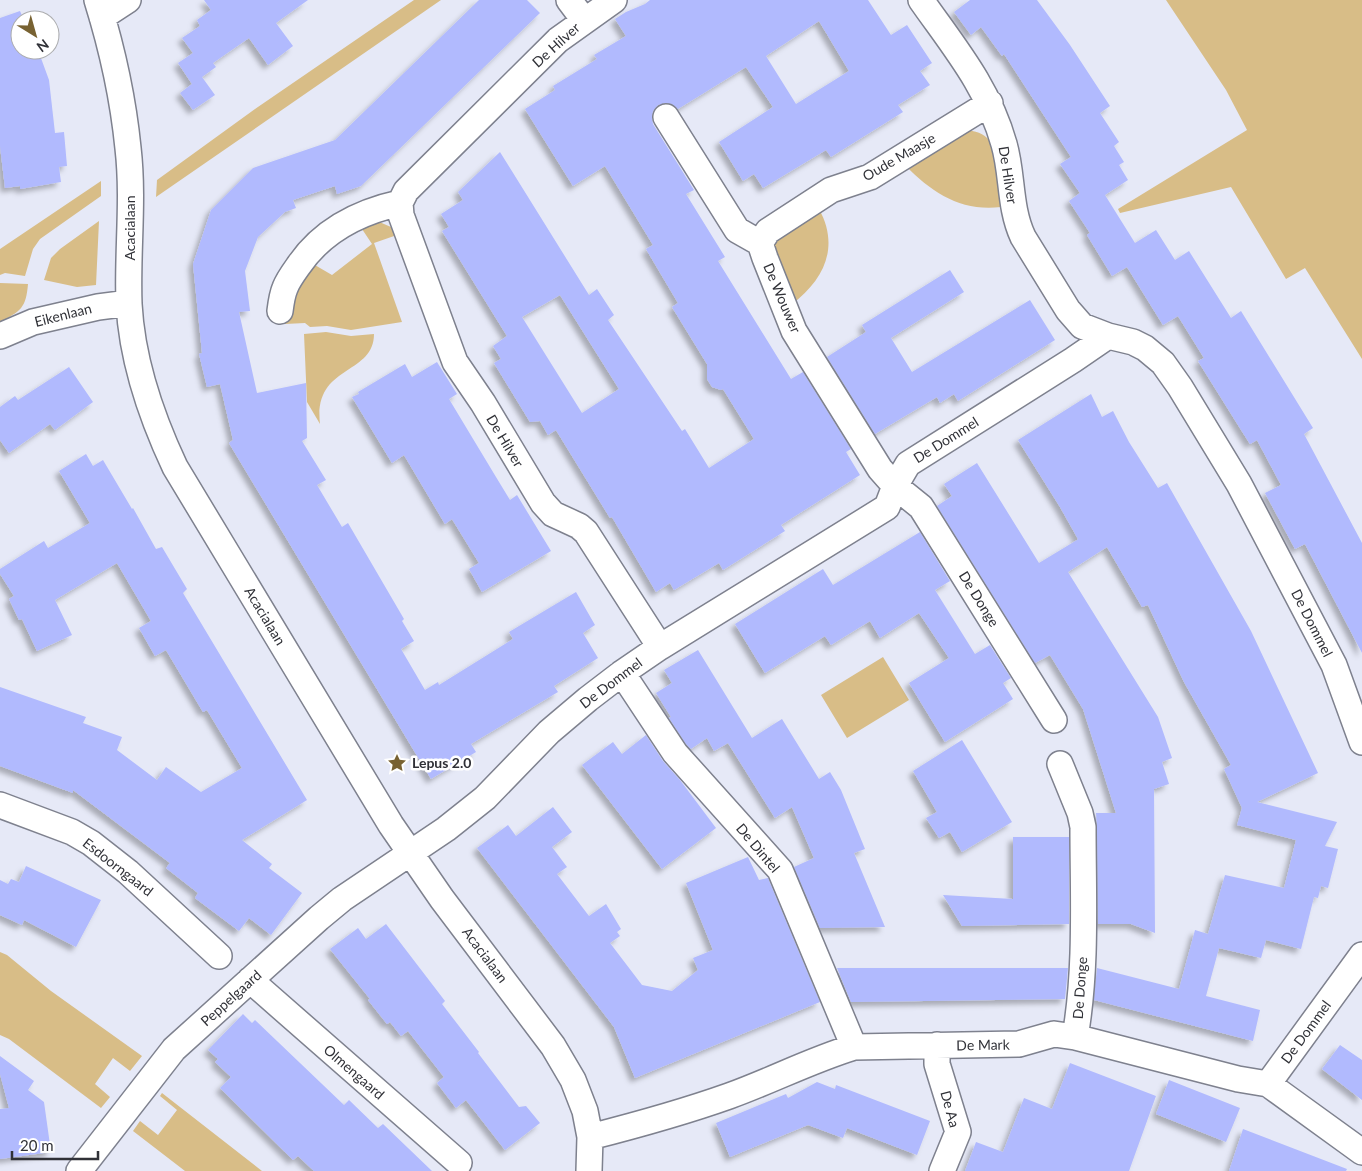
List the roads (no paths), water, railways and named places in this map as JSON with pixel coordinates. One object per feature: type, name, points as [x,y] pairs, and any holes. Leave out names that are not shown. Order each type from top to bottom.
[{"type":"street","points":[[100,8],[128,0]]},
{"type":"street","points":[[569,0],[584,20]]},
{"type":"street","name":"De Hilver","points":[[614,0],[558,40],[406,191],[400,203],[401,215],[455,362],[483,403],[543,503],[553,514],[579,526],[586,532],[660,647]]},
{"type":"street","name":"De Hilver","points":[[921,0],[975,76],[990,103],[1005,145],[1013,209],[1017,225],[1023,237],[1068,310],[1082,326],[1108,336]]},
{"type":"street","name":"Acacialaan","points":[[100,8],[122,104],[129,150],[129,303],[132,333],[143,384],[158,431],[175,467],[391,825],[442,899],[554,1046],[573,1080],[585,1111],[590,1137],[589,1171]]},
{"type":"street","name":"Oude Maasje","points":[[760,243],[768,231],[831,190],[870,177],[990,103]]},
{"type":"street","points":[[666,117],[736,230],[760,243]]},
{"type":"street","points":[[280,311],[285,288],[293,274],[312,247],[324,236],[352,218],[380,207],[400,203]]},
{"type":"street","name":"De Wouwer","points":[[760,243],[764,258],[794,331],[880,468],[895,486]]},
{"type":"street","name":"Eikenlaan","points":[[0,336],[33,322],[98,307],[129,303]]},
{"type":"street","name":"De Dommel","points":[[411,853],[446,829],[485,798],[549,732],[588,698],[660,647],[887,507],[895,486],[908,464],[1108,336],[1133,342],[1145,348],[1163,363],[1180,387],[1239,484],[1321,639],[1340,681],[1362,742]]},
{"type":"street","name":"De Donge","points":[[895,486],[921,507],[1054,720]]},
{"type":"street","name":"De Dintel","points":[[622,673],[675,753],[780,870],[854,1047]]},
{"type":"street","name":"De Donge","points":[[1060,764],[1080,813],[1083,827],[1082,970],[1075,1037]]},
{"type":"street","name":"Esdoorngaard","points":[[0,805],[72,832],[91,843],[128,872],[219,956]]},
{"type":"street","name":"Peppelgaard","points":[[79,1171],[174,1049],[319,918],[342,899],[411,853]]},
{"type":"street","name":"De Dommel","points":[[1268,1084],[1362,955]]},
{"type":"street","name":"Olmengaard","points":[[250,980],[459,1163]]},
{"type":"street","name":"De Mark","points":[[590,1137],[651,1122],[730,1096],[834,1053],[854,1047],[1019,1044],[1054,1034],[1075,1037],[1238,1079],[1268,1084],[1362,1152]]},
{"type":"street","name":"De Aa","points":[[936,1045],[937,1064],[958,1132],[942,1171]]},
{"type":"place","name":"Lepus 2.0","points":[[397,763]]}]
